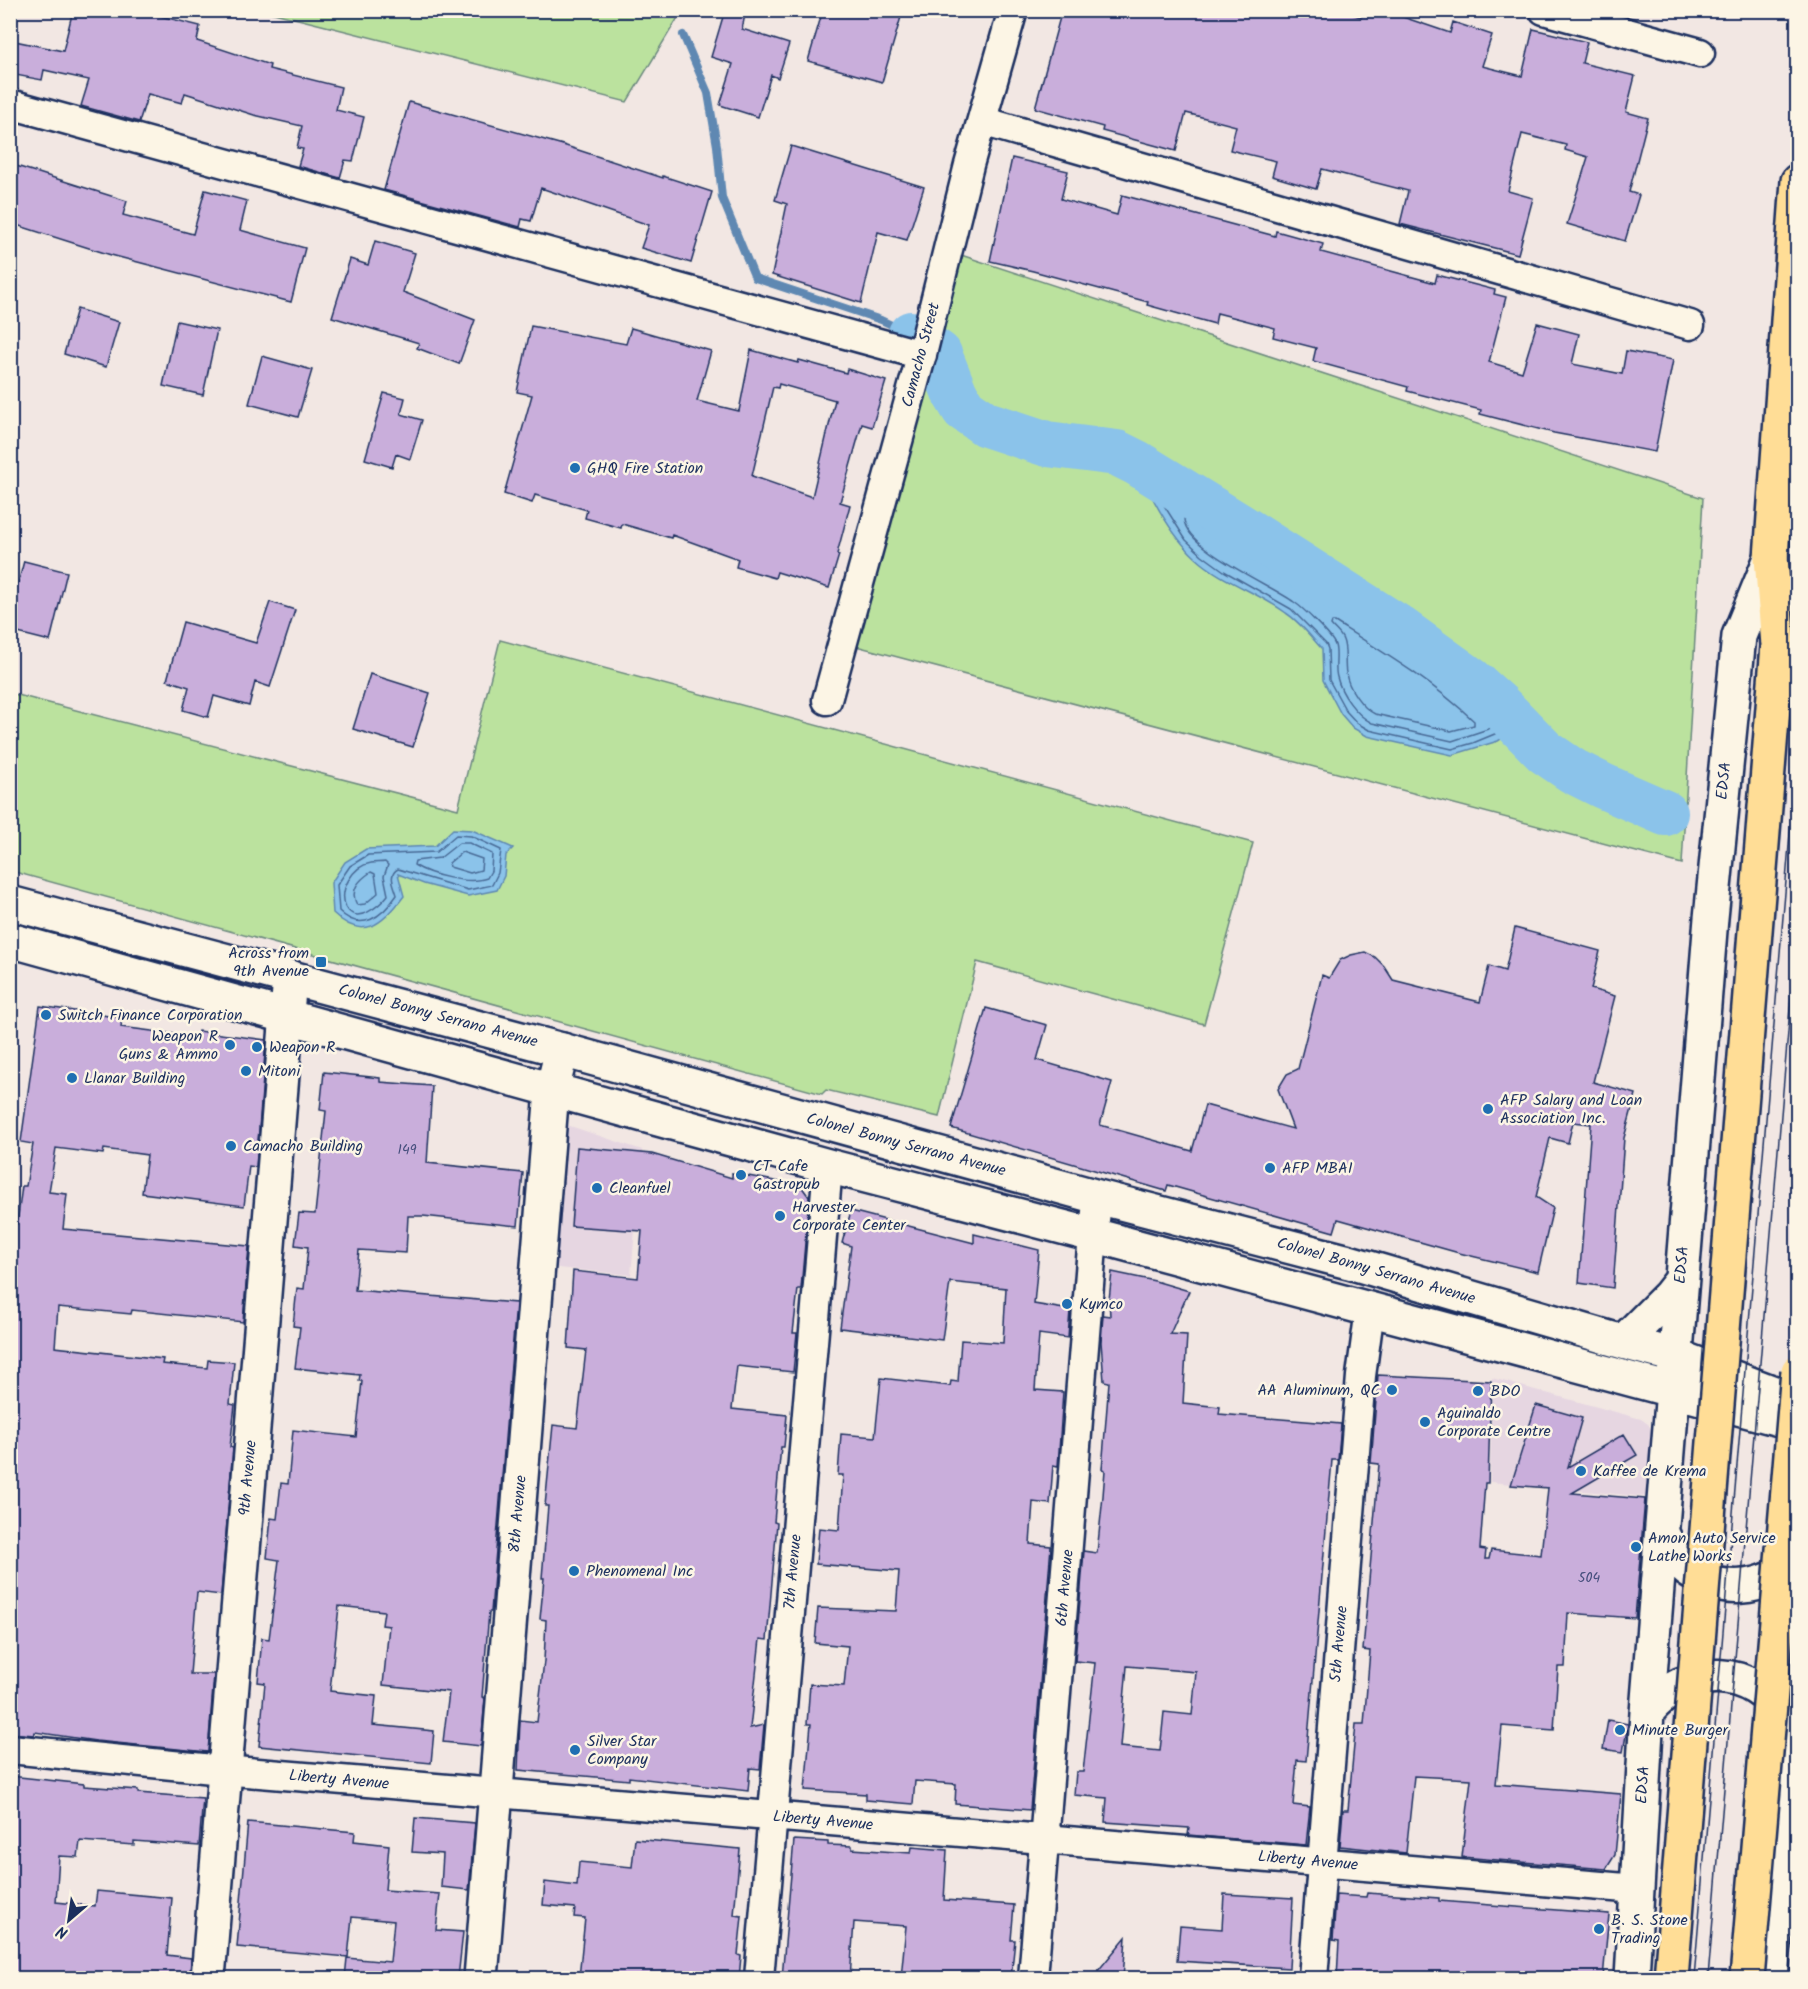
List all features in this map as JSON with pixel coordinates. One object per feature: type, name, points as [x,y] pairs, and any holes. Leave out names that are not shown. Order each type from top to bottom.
[{"type":"highway","name":"EDSA","points":[[1671,1978],[1778,645],[1771,558],[1797,182]]},
{"type":"highway","points":[[1748,1978],[1797,1371]]},
{"type":"main road","name":"EDSA","points":[[1632,1978],[1647,1712],[1712,907],[1739,636],[1771,558]]},
{"type":"main road","name":"Colonel Bonny Serrano Avenue","points":[[13,904],[562,1050],[1098,1197],[1349,1262],[1676,1356],[1797,1402]]},
{"type":"main road","points":[[11,940],[828,1166],[1093,1235],[1368,1324],[1672,1392],[1797,1425]]},
{"type":"main road","name":"9th Avenue","points":[[208,1978],[223,1770],[290,977]]},
{"type":"main road","name":"8th Avenue","points":[[481,1978],[552,1090],[562,1050]]},
{"type":"main road","points":[[1623,1342],[1680,1282]]},
{"type":"main road","points":[[1662,1533],[1673,1555],[1681,1564],[1701,1578],[1725,1586],[1749,1586],[1761,1583],[1783,1572],[1797,1559]]},
{"type":"main road","points":[[1771,1978],[1787,1899],[1792,1732],[1797,1657]]},
{"type":"main road","points":[[1647,1712],[1664,1694],[1684,1682],[1696,1678],[1720,1676],[1743,1681],[1764,1693],[1781,1710],[1792,1732]]},
{"type":"street","name":"Camacho Street","points":[[827,700],[924,345],[969,165],[1013,10]]},
{"type":"street","points":[[1544,10],[1700,53]]},
{"type":"street","points":[[10,104],[924,345]]},
{"type":"street","points":[[982,121],[1690,325]]},
{"type":"street","points":[[11,940],[13,904]]},
{"type":"street","name":"7th Avenue","points":[[759,1978],[828,1166]]},
{"type":"street","name":"6th Avenue","points":[[1033,1978],[1093,1235],[1098,1197]]},
{"type":"street","name":"5th Avenue","points":[[1313,1978],[1368,1324]]},
{"type":"street","name":"Liberty Avenue","points":[[10,1749],[223,1770],[1637,1889]]},
{"type":"shaded area","points":[[558,1122],[642,1150],[631,1275],[548,1267]]},
{"type":"shaded area","points":[[1492,1378],[1641,1419],[1648,1424],[1656,1443],[1647,1497],[1490,1482]]},
{"type":"green space","points":[[266,11],[682,11],[627,102]]},
{"type":"green space","points":[[958,254],[1703,498],[1682,864],[856,646]]},
{"type":"green space","points":[[500,640],[1253,843],[1204,1024],[977,962],[939,1117],[826,1090],[822,1094],[11,871],[10,693],[458,809]]},
{"type":"water","points":[[1141,474],[1276,556],[1399,636],[1476,692],[1507,721],[1509,734],[1498,741],[1452,755],[1367,736],[1353,728],[1341,714],[1323,680],[1322,649],[1291,617],[1264,599],[1217,574],[1196,558],[1164,519]]},
{"type":"water","points":[[453,829],[472,830],[513,848],[506,855],[504,876],[497,890],[468,896],[398,874],[404,896],[388,915],[372,926],[354,927],[333,913],[331,883],[345,862],[366,849],[435,846]]},
{"type":"building","points":[[73,10],[136,10],[200,26],[197,41],[270,65],[269,69],[341,87],[336,110],[364,117],[353,161],[345,160],[340,178],[298,166],[303,149],[297,148],[302,126],[254,115],[185,93],[182,103],[148,94],[139,122],[81,106],[89,80],[44,70],[42,80],[10,74],[10,40],[63,51]]},
{"type":"building","points":[[725,10],[746,10],[742,29],[789,44],[778,78],[771,75],[758,117],[720,105],[733,64],[711,57]]},
{"type":"building","points":[[823,10],[903,10],[882,82],[808,61]]},
{"type":"building","points":[[1062,10],[1264,10],[1284,16],[1286,10],[1339,10],[1361,17],[1363,10],[1399,10],[1397,15],[1450,33],[1453,22],[1492,35],[1482,66],[1522,76],[1533,29],[1587,42],[1582,63],[1635,76],[1626,112],[1648,118],[1629,192],[1639,195],[1625,241],[1567,224],[1588,157],[1565,150],[1566,145],[1522,134],[1508,191],[1533,198],[1518,254],[1400,224],[1408,191],[1322,169],[1316,189],[1272,176],[1276,161],[1230,150],[1236,126],[1186,113],[1176,151],[1102,131],[1103,127],[1035,108]]},
{"type":"building","points":[[409,102],[563,145],[712,192],[691,263],[641,248],[649,225],[541,188],[531,221],[522,219],[520,227],[384,190]]},
{"type":"building","points":[[791,146],[924,187],[907,240],[878,232],[861,303],[772,275],[787,204],[775,200]]},
{"type":"building","points":[[1012,158],[1068,171],[1061,199],[1117,215],[1122,195],[1275,236],[1276,231],[1323,244],[1321,252],[1435,283],[1437,275],[1495,290],[1494,294],[1506,297],[1489,362],[1522,372],[1537,323],[1579,334],[1572,364],[1622,374],[1626,351],[1673,360],[1655,452],[1554,433],[1480,414],[1481,410],[1407,391],[1408,387],[1313,361],[1316,348],[1273,337],[1275,328],[1217,313],[1215,324],[1147,305],[1148,302],[990,261]]},
{"type":"building","points":[[10,164],[127,201],[123,215],[193,234],[205,190],[247,201],[240,230],[305,248],[291,302],[111,255],[10,223]]},
{"type":"building","points":[[375,241],[415,253],[403,292],[475,320],[459,364],[417,348],[419,343],[332,317],[350,259],[368,265]]},
{"type":"building","points":[[77,309],[119,322],[106,367],[64,354]]},
{"type":"building","points":[[177,321],[217,330],[203,395],[163,386]]},
{"type":"building","points":[[531,326],[626,344],[631,328],[711,351],[697,401],[739,411],[751,350],[846,373],[847,369],[886,381],[872,427],[862,424],[840,502],[850,505],[829,588],[777,572],[775,578],[736,567],[738,559],[672,535],[671,538],[622,524],[621,528],[585,518],[587,510],[535,495],[532,503],[504,494],[532,395],[517,392]],"holes":[[[779,384],[835,400],[812,497],[752,476],[773,387],[778,388]]]},
{"type":"building","points":[[262,356],[312,370],[298,417],[249,404]]},
{"type":"building","points":[[384,393],[405,398],[401,414],[422,420],[410,459],[396,454],[392,467],[365,459]]},
{"type":"building","points":[[24,561],[67,572],[50,641],[10,631],[10,614]]},
{"type":"building","points":[[270,602],[295,610],[270,687],[255,682],[249,706],[214,696],[208,717],[183,710],[189,687],[167,680],[183,622],[256,643]]},
{"type":"building","points":[[370,674],[430,693],[413,747],[353,729]]},
{"type":"building","name":"AFP Salary and Loan Association Inc.","points":[[1515,928],[1600,951],[1591,989],[1615,996],[1593,1082],[1636,1094],[1624,1138],[1613,1288],[1579,1283],[1591,1124],[1573,1122],[1568,1143],[1550,1138],[1536,1197],[1553,1208],[1538,1272],[1459,1253],[1338,1219],[1334,1232],[1168,1185],[1166,1191],[951,1128],[986,1008],[1047,1025],[1037,1060],[1112,1082],[1100,1125],[1192,1151],[1205,1105],[1293,1129],[1278,1089],[1287,1074],[1298,1069],[1322,975],[1329,978],[1340,960],[1365,952],[1375,957],[1384,966],[1393,980],[1480,1002],[1489,966],[1505,971]]},
{"type":"building","points":[[40,1006],[122,1018],[121,1027],[198,1037],[198,1031],[266,1040],[256,1167],[249,1166],[244,1206],[142,1193],[147,1155],[104,1149],[103,1154],[56,1148],[49,1192],[67,1194],[63,1229],[249,1246],[243,1322],[132,1310],[131,1314],[58,1307],[55,1347],[163,1359],[162,1364],[207,1368],[208,1360],[234,1362],[230,1404],[235,1405],[230,1447],[233,1448],[221,1595],[197,1592],[190,1674],[214,1674],[208,1752],[96,1741],[35,1732],[34,1735],[10,1733],[10,1257],[13,1224],[17,1224],[22,1186],[26,1186],[33,1144],[21,1142]]},
{"type":"building","points":[[324,1072],[380,1078],[380,1082],[432,1086],[427,1163],[523,1173],[518,1226],[408,1216],[406,1253],[359,1250],[355,1290],[516,1303],[482,1697],[485,1698],[481,1746],[443,1742],[449,1692],[383,1685],[389,1626],[382,1625],[384,1611],[339,1606],[330,1691],[376,1696],[373,1725],[434,1731],[431,1763],[259,1746],[265,1683],[258,1682],[262,1638],[269,1639],[279,1560],[267,1558],[271,1518],[277,1519],[281,1483],[288,1484],[293,1430],[356,1437],[362,1381],[359,1381],[360,1375],[295,1368],[300,1327],[293,1326],[297,1288],[304,1289],[308,1247],[295,1245],[299,1213],[315,1214],[326,1111],[320,1110]]},
{"type":"building","points":[[577,1147],[652,1154],[732,1178],[732,1173],[801,1186],[809,1197],[801,1289],[798,1289],[793,1333],[797,1333],[793,1372],[737,1366],[732,1409],[787,1415],[777,1488],[774,1522],[777,1523],[767,1640],[760,1639],[750,1728],[764,1725],[760,1769],[750,1768],[748,1791],[629,1777],[629,1780],[518,1770],[520,1720],[537,1722],[544,1661],[546,1620],[540,1619],[548,1506],[545,1506],[553,1425],[577,1428],[586,1350],[568,1348],[573,1271],[638,1278],[642,1231],[571,1226]]},
{"type":"building","points":[[851,1211],[974,1243],[974,1234],[1039,1250],[1034,1304],[1070,1310],[1068,1338],[1039,1334],[1035,1390],[1063,1392],[1058,1466],[1053,1465],[1050,1504],[1033,1502],[1030,1544],[1051,1546],[1030,1810],[955,1804],[956,1784],[915,1781],[913,1804],[866,1800],[866,1794],[805,1790],[811,1724],[807,1724],[810,1684],[844,1686],[848,1646],[815,1643],[818,1608],[896,1611],[899,1571],[816,1564],[819,1528],[839,1530],[843,1475],[838,1475],[841,1434],[875,1437],[881,1378],[950,1386],[951,1381],[958,1382],[961,1340],[1003,1343],[1006,1288],[950,1282],[942,1340],[840,1328],[851,1246],[842,1243]]},
{"type":"building","points":[[1112,1272],[1189,1291],[1170,1334],[1187,1335],[1183,1403],[1220,1407],[1219,1414],[1341,1424],[1338,1460],[1332,1460],[1306,1761],[1297,1760],[1293,1805],[1310,1807],[1306,1845],[1188,1835],[1189,1828],[1105,1822],[1107,1798],[1074,1795],[1076,1772],[1083,1772],[1095,1663],[1075,1661],[1084,1551],[1097,1553],[1103,1496],[1105,1470],[1102,1469],[1109,1382],[1104,1381],[1101,1342],[1103,1315],[1110,1316]],"holes":[[[1127,1666],[1196,1672],[1192,1715],[1164,1712],[1160,1751],[1120,1747]]]},
{"type":"building","points":[[1378,1375],[1491,1381],[1488,1483],[1485,1483],[1480,1549],[1486,1550],[1485,1559],[1489,1559],[1491,1550],[1541,1555],[1548,1488],[1511,1485],[1536,1405],[1582,1418],[1568,1467],[1624,1434],[1637,1455],[1572,1493],[1645,1499],[1635,1618],[1568,1613],[1565,1667],[1558,1667],[1554,1730],[1502,1726],[1496,1784],[1621,1794],[1615,1855],[1606,1869],[1462,1857],[1471,1779],[1414,1776],[1406,1853],[1340,1846],[1343,1810],[1348,1810],[1356,1724],[1364,1724],[1370,1651],[1363,1650],[1379,1464],[1371,1463]]},
{"type":"building","points":[[1608,1720],[1628,1724],[1623,1752],[1603,1749]]},
{"type":"building","points":[[10,1776],[84,1784],[84,1786],[138,1790],[138,1793],[203,1798],[199,1846],[134,1841],[134,1845],[80,1841],[78,1857],[59,1856],[56,1902],[95,1906],[97,1891],[172,1898],[167,1955],[191,1958],[190,1978],[82,1978],[10,1972]]},
{"type":"building","points":[[415,1818],[475,1823],[469,1890],[441,1887],[443,1854],[412,1852]]},
{"type":"building","points":[[248,1822],[355,1832],[354,1841],[389,1845],[385,1890],[440,1894],[436,1930],[463,1932],[458,1978],[345,1978],[347,1958],[390,1962],[394,1921],[352,1917],[348,1957],[237,1947]]},
{"type":"building","points":[[635,1839],[740,1849],[734,1915],[742,1916],[738,1955],[741,1956],[739,1978],[579,1978],[585,1918],[574,1917],[575,1908],[543,1905],[545,1882],[577,1886],[579,1862],[632,1867]]},
{"type":"building","points":[[794,1840],[828,1842],[828,1845],[852,1846],[852,1849],[911,1853],[912,1847],[947,1850],[944,1900],[1014,1905],[1011,1940],[1015,1940],[1011,1978],[901,1978],[906,1926],[854,1922],[850,1978],[782,1978]]},
{"type":"building","points":[[1367,1893],[1609,1914],[1603,1978],[1337,1978],[1339,1941],[1333,1940],[1336,1895],[1366,1897]]},
{"type":"building","points":[[1224,1894],[1293,1898],[1289,1968],[1177,1961],[1180,1926],[1222,1929]]},
{"type":"building","points":[[1126,1937],[1123,1978],[1092,1978]]},
{"type":"waterway","points":[[683,35],[708,93],[717,146],[722,198],[755,278],[881,320],[911,334]]},
{"type":"waterway","points":[[911,334],[939,354],[955,394],[964,409],[986,424],[1047,444],[1117,453],[1137,463],[1396,626],[1471,680],[1545,752],[1573,771],[1665,813]]},
{"type":"tram line","points":[[1694,1978],[1798,738]]},
{"type":"tram line","points":[[1708,1978],[1798,914]]},
{"type":"place","name":"GHQ Fire Station","points":[[575,468]]},
{"type":"place","name":"Across from 9th Avenue","points":[[321,962]]},
{"type":"place","name":"Switch Finance Corporation","points":[[46,1015]]},
{"type":"place","name":"Weapon R Guns & Ammo","points":[[230,1045]]},
{"type":"place","name":"Weapon R","points":[[257,1047]]},
{"type":"place","name":"Mitoni","points":[[246,1071]]},
{"type":"place","name":"Llanar Building","points":[[72,1078]]},
{"type":"place","name":"AFP Salary and Loan Association Inc.","points":[[1488,1109]]},
{"type":"place","name":"Camacho Building","points":[[231,1146]]},
{"type":"place","name":"AFP MBAI","points":[[1270,1168]]},
{"type":"place","name":"CT Cafe Gastropub","points":[[741,1175]]},
{"type":"place","name":"Cleanfuel","points":[[597,1188]]},
{"type":"place","name":"Harvester Corporate Center","points":[[780,1216]]},
{"type":"place","name":"Kymco","points":[[1067,1304]]},
{"type":"place","name":"AA Aluminum, QC","points":[[1392,1390]]},
{"type":"place","name":"BDO","points":[[1478,1391]]},
{"type":"place","name":"Aguinaldo Corporate Centre","points":[[1425,1422]]},
{"type":"place","name":"Kaffee de Krema","points":[[1581,1471]]},
{"type":"place","name":"Amon Auto Service Lathe Works","points":[[1636,1547]]},
{"type":"place","name":"Phenomenal Inc","points":[[574,1571]]},
{"type":"place","name":"Minute Burger","points":[[1620,1730]]},
{"type":"place","name":"Silver Star Company","points":[[575,1750]]},
{"type":"place","name":"B. S. Stone Trading","points":[[1599,1929]]}]
